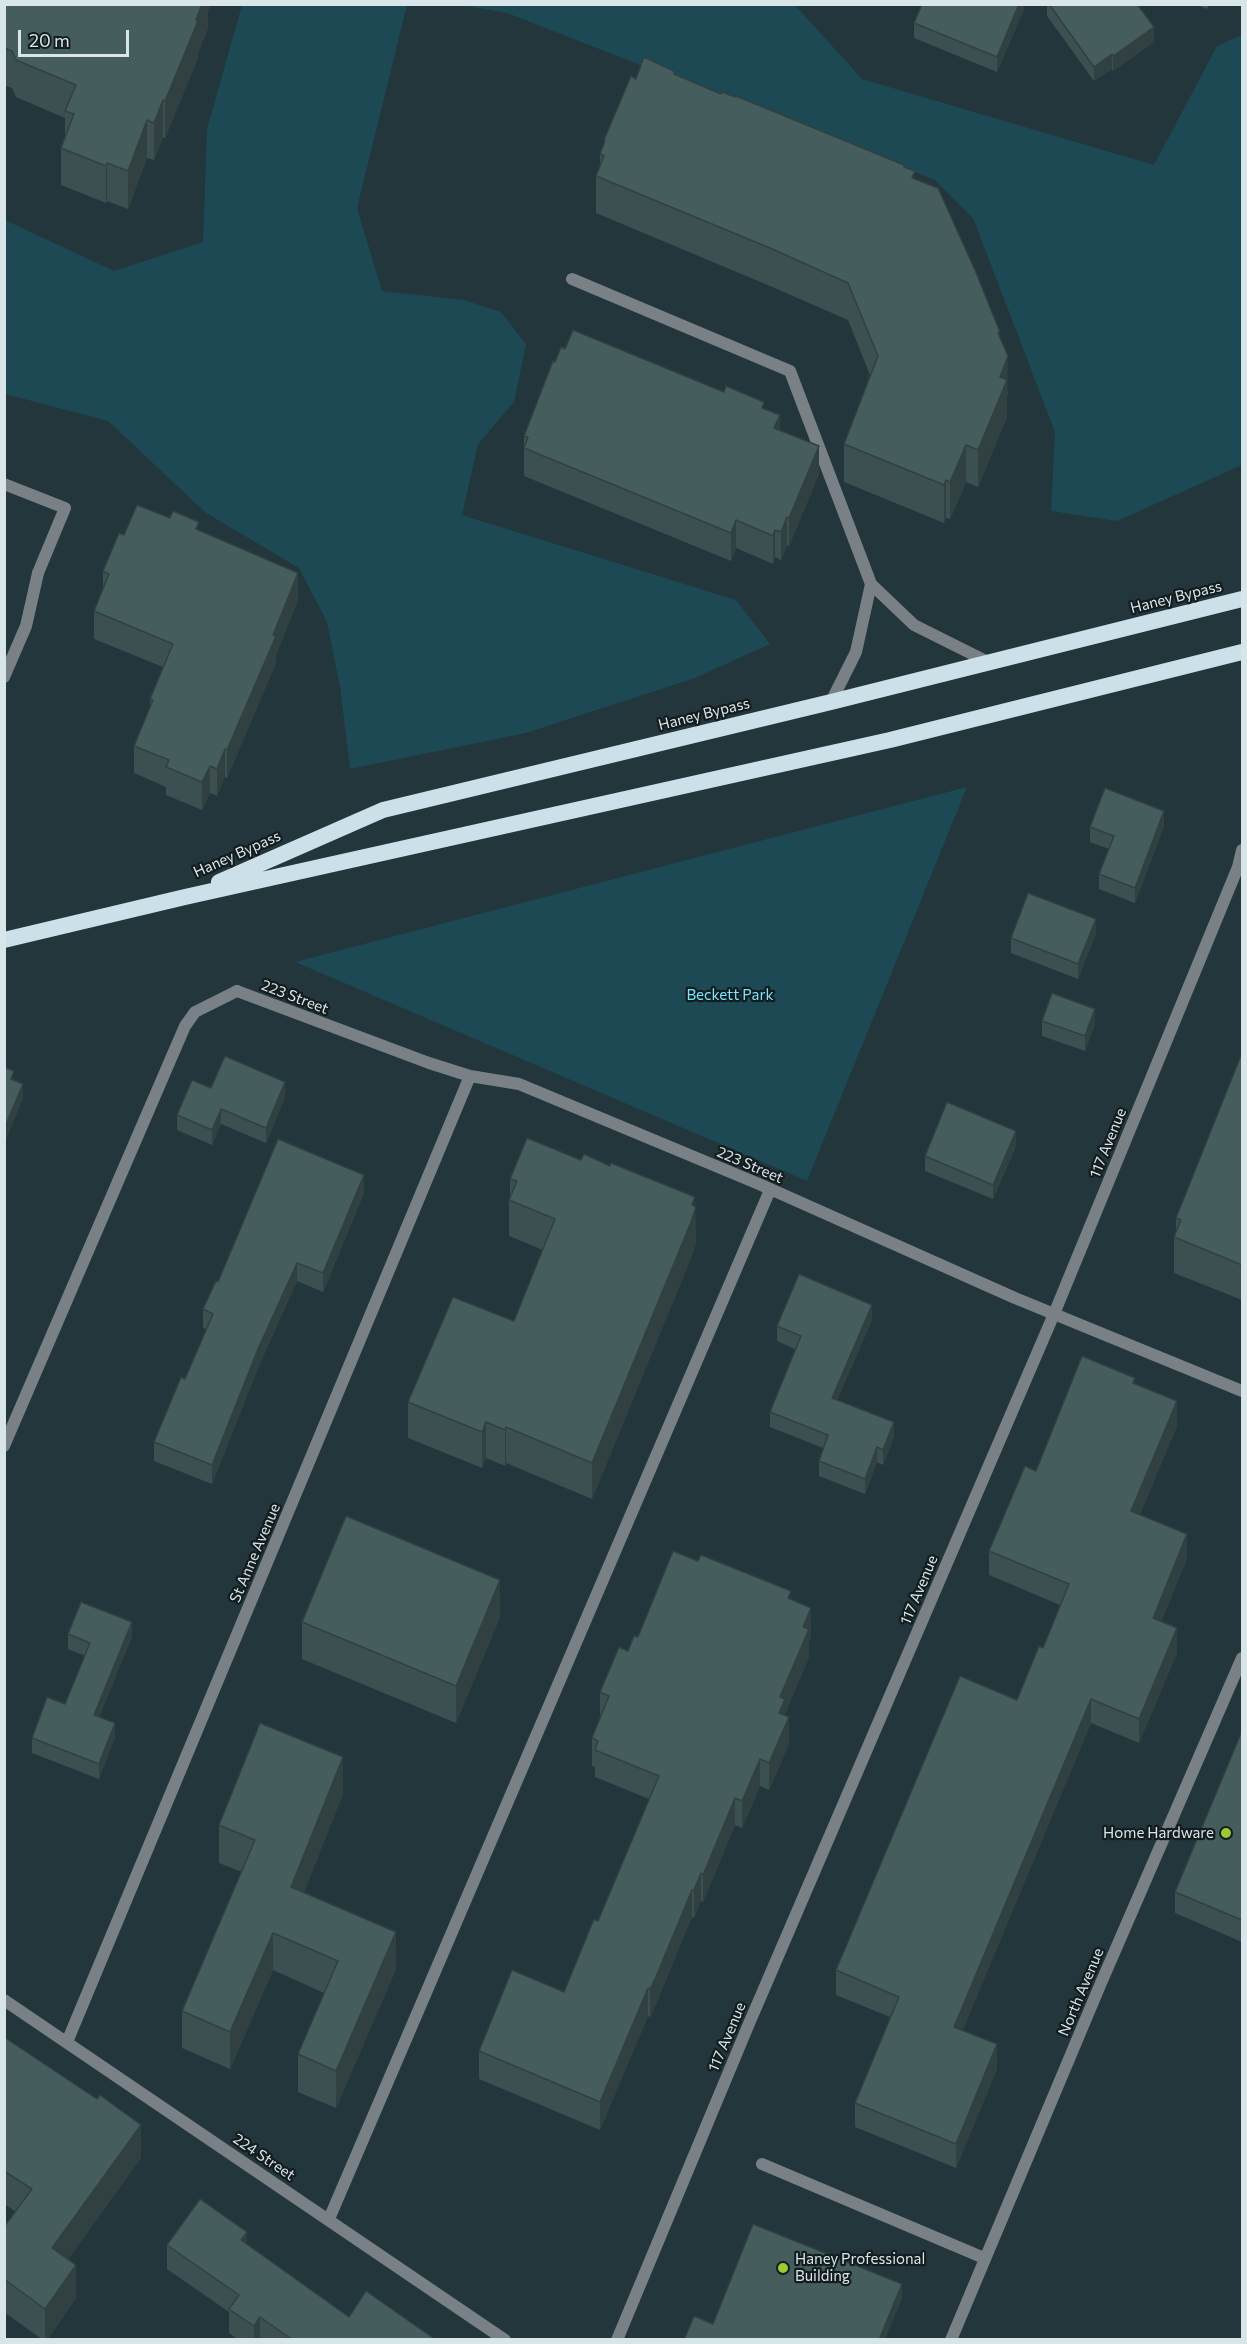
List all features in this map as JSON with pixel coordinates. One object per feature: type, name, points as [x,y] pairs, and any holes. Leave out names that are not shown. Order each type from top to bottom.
[{"type":"highway","name":"Haney Bypass","points":[[186,897],[384,810],[831,702],[1242,599]]},
{"type":"highway","name":"Haney Bypass","points":[[4,940],[186,897],[890,740],[1242,652]]},
{"type":"street","points":[[572,279],[790,371],[870,584],[914,625],[988,663]]},
{"type":"street","points":[[4,484],[64,508],[38,573],[26,626],[4,677]]},
{"type":"street","points":[[831,702],[856,652],[870,584]]},
{"type":"street","name":"117 Avenue","points":[[617,2340],[753,2015],[1053,1314],[1238,867],[1242,850]]},
{"type":"street","name":"223 Street","points":[[4,1446],[185,1026],[195,1012],[237,991],[429,1063],[470,1076],[519,1084],[770,1190],[1053,1314],[1242,1391]]},
{"type":"street","name":"St Anne Avenue","points":[[67,2042],[470,1076]]},
{"type":"street","points":[[329,2219],[770,1190]]},
{"type":"street","name":"North Avenue","points":[[951,2340],[984,2258],[1242,1658]]},
{"type":"street","name":"224 Street","points":[[4,2000],[505,2340]]},
{"type":"street","points":[[762,2164],[984,2258]]},
{"type":"green space","points":[[242,5],[407,5],[357,208],[382,291],[464,300],[501,312],[526,344],[514,402],[478,444],[462,515],[736,600],[770,644],[695,678],[526,733],[350,769],[340,687],[327,622],[299,568],[206,513],[108,421],[5,394],[5,220],[114,271],[203,242],[207,129]]},
{"type":"green space","points":[[461,5],[795,5],[862,79],[1154,165],[1217,46],[1242,35],[1242,465],[1117,521],[1051,511],[1055,432],[973,218],[935,180],[507,13]]},
{"type":"green space","name":"Beckett Park","points":[[967,787],[807,1181],[295,962]]},
{"type":"building","points":[[4,4],[202,4],[196,20],[198,21],[165,101],[163,100],[154,123],[147,120],[128,171],[107,163],[106,166],[61,148],[74,114],[65,111],[76,85],[16,60],[12,51],[4,48]]},
{"type":"building","points":[[922,4],[1019,4],[997,57],[914,23]]},
{"type":"building","points":[[1049,4],[1137,4],[1154,27],[1094,67]]},
{"type":"building","points":[[644,57],[674,71],[674,74],[721,94],[722,92],[736,96],[904,165],[915,171],[912,178],[938,188],[975,270],[1008,356],[1000,377],[1007,380],[978,450],[966,445],[950,482],[946,480],[944,485],[844,444],[878,356],[848,283],[596,176],[604,156],[600,154],[604,140],[631,76],[636,79]]},
{"type":"building","points":[[573,330],[724,392],[726,386],[764,402],[762,408],[780,415],[774,428],[819,446],[781,532],[775,530],[773,536],[736,520],[731,533],[524,448],[528,437],[524,436],[553,361],[555,362],[561,347],[565,349]]},
{"type":"building","points":[[137,505],[170,518],[173,511],[199,522],[196,529],[298,573],[273,635],[276,636],[227,750],[225,749],[217,769],[210,766],[202,782],[166,767],[169,760],[134,746],[153,700],[150,699],[173,644],[94,611],[109,574],[103,571],[119,533],[124,535]]},
{"type":"building","points":[[1105,788],[1164,811],[1135,888],[1099,874],[1114,836],[1090,827]]},
{"type":"building","points":[[1028,893],[1096,919],[1078,964],[1011,938]]},
{"type":"building","points":[[1052,993],[1095,1009],[1085,1036],[1042,1021]]},
{"type":"building","points":[[1242,1053],[1242,1265],[1174,1237],[1181,1220],[1176,1218]]},
{"type":"building","points":[[225,1056],[285,1082],[266,1128],[221,1109],[212,1130],[177,1115],[192,1080],[211,1088]]},
{"type":"building","points":[[4,1067],[14,1071],[11,1079],[23,1084],[5,1127]]},
{"type":"building","points":[[947,1102],[1016,1131],[993,1185],[925,1156]]},
{"type":"building","points":[[527,1138],[581,1160],[584,1154],[610,1166],[611,1163],[695,1197],[692,1205],[696,1207],[691,1222],[592,1463],[506,1427],[505,1430],[486,1422],[482,1432],[408,1402],[453,1297],[514,1321],[555,1219],[509,1200],[517,1181],[510,1179]]},
{"type":"building","points":[[278,1139],[364,1175],[323,1273],[297,1263],[258,1349],[212,1465],[154,1442],[181,1377],[185,1379],[213,1314],[203,1309],[216,1281],[218,1282]]},
{"type":"building","points":[[799,1274],[872,1305],[832,1398],[894,1422],[883,1450],[877,1447],[865,1479],[819,1461],[828,1435],[770,1412],[801,1336],[777,1326]]},
{"type":"building","points":[[1082,1356],[1135,1378],[1133,1383],[1177,1401],[1131,1511],[1187,1534],[1153,1618],[1177,1628],[1139,1719],[1091,1699],[954,2027],[997,2044],[956,2144],[855,2103],[899,1997],[836,1970],[960,1676],[1017,1700],[1039,1646],[1043,1648],[1069,1584],[989,1551],[1025,1466],[1036,1471]]},
{"type":"building","points":[[346,1516],[500,1580],[456,1686],[302,1622]]},
{"type":"building","points":[[673,1551],[698,1561],[701,1555],[791,1591],[788,1598],[811,1608],[803,1627],[809,1629],[780,1697],[785,1699],[779,1713],[789,1717],[769,1763],[760,1759],[742,1801],[735,1798],[703,1875],[701,1873],[692,1890],[655,1979],[650,1989],[648,1988],[600,2102],[479,2051],[512,1970],[564,1992],[594,1919],[598,1921],[659,1776],[595,1750],[598,1741],[592,1738],[609,1696],[600,1692],[619,1647],[628,1651],[634,1636],[638,1637]]},
{"type":"building","points":[[81,1602],[132,1622],[94,1715],[115,1723],[99,1764],[32,1738],[47,1697],[65,1704],[90,1643],[68,1634]]},
{"type":"building","points":[[260,1723],[343,1757],[291,1887],[396,1932],[336,2071],[298,2054],[338,1961],[273,1933],[230,2032],[182,2011],[255,1840],[219,1825]]},
{"type":"building","name":"Home Hardware","points":[[1242,1731],[1242,1920],[1175,1892]]},
{"type":"building","points":[[4,2037],[97,2099],[100,2095],[141,2125],[52,2248],[76,2265],[45,2309],[4,2279],[4,2227],[32,2189],[4,2171]]},
{"type":"building","points":[[200,2199],[247,2232],[241,2240],[349,2317],[366,2291],[436,2340],[293,2340],[260,2317],[254,2326],[229,2309],[239,2295],[167,2245]]},
{"type":"building","name":"Haney Professional Building","points":[[753,2224],[902,2284],[879,2340],[684,2340],[694,2316],[713,2324]]},
{"type":"place","name":"Home Hardware","points":[[1226,1833]]},
{"type":"place","name":"Haney Professional Building","points":[[783,2268]]}]
